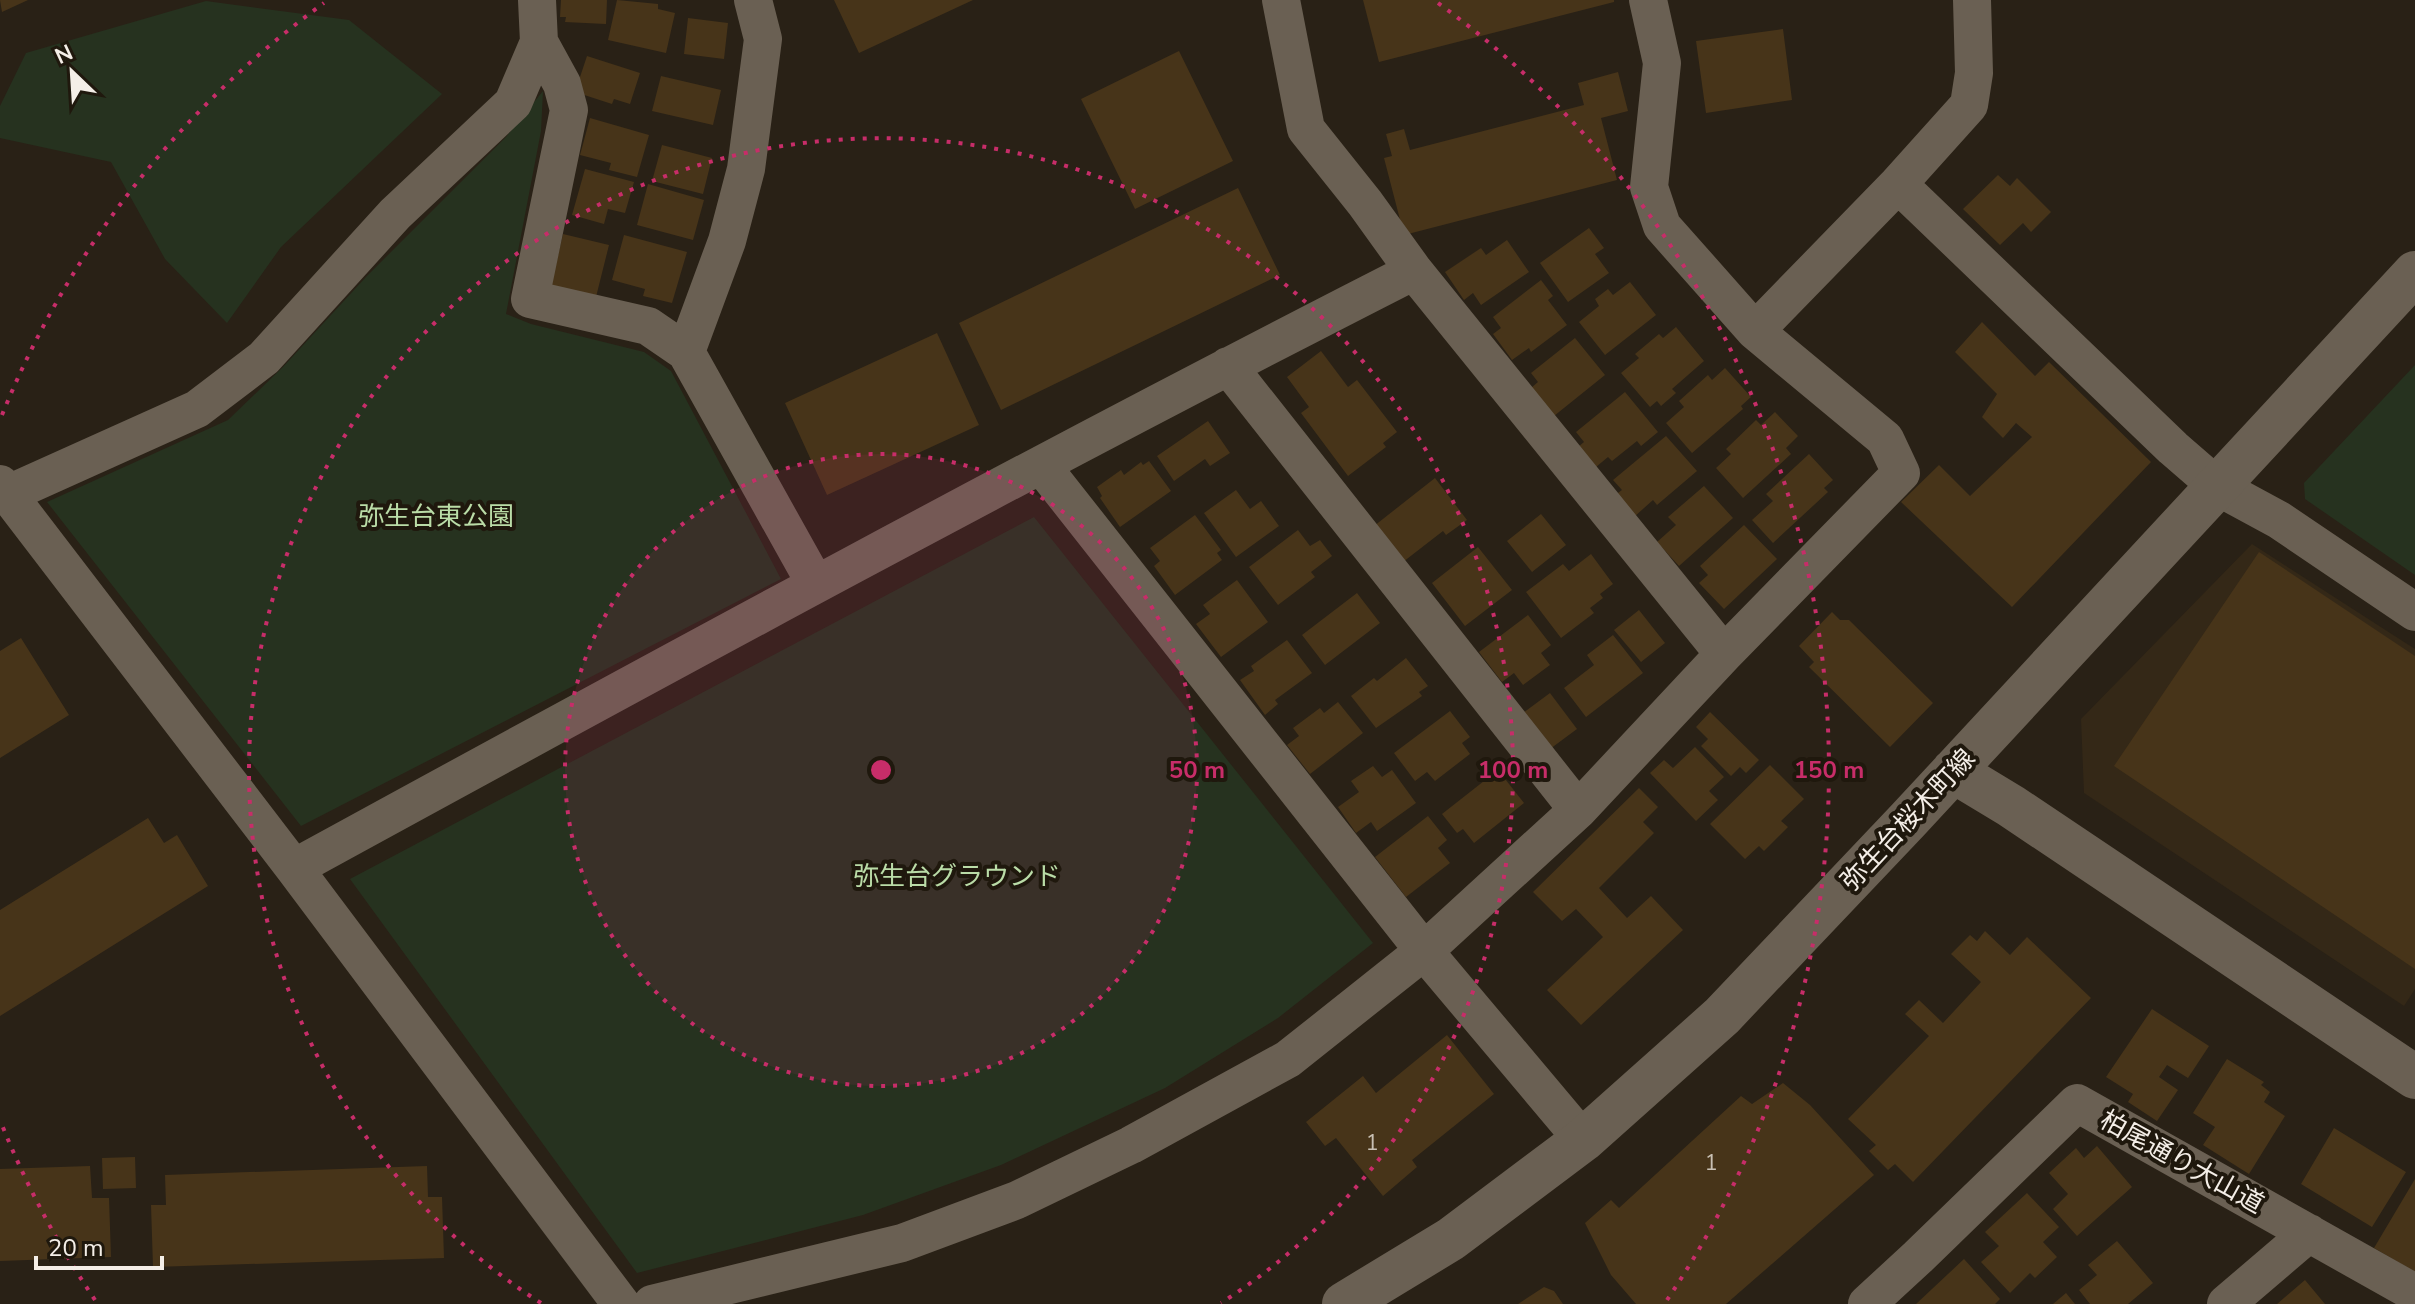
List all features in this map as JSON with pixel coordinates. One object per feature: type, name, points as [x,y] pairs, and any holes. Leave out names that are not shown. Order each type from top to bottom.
[{"type":"main road","name":"弥生台桜木町線","points":[[1344,1304],[1451,1239],[1583,1140],[1722,1016],[2415,273]]},
{"type":"main road","points":[[1953,771],[2011,806],[2415,1077]]},
{"type":"street","points":[[537,0],[539,42],[513,103],[395,214],[264,358],[197,409],[4,489],[294,868],[621,1304]]},
{"type":"street","points":[[686,352],[727,241],[746,169],[763,39],[753,0]]},
{"type":"street","points":[[1281,0],[1306,129],[1414,271],[1724,654]]},
{"type":"street","points":[[652,1304],[902,1243],[1017,1200],[1131,1145],[1288,1059],[1424,951],[1578,810],[1724,654],[1901,473],[1885,439],[1755,331],[1662,226],[1649,187],[1662,63],[1648,0]]},
{"type":"street","points":[[1755,331],[1898,184],[1969,105],[1974,73],[1972,0]]},
{"type":"street","points":[[539,42],[562,84],[569,110],[530,299],[648,326],[686,352],[815,583]]},
{"type":"street","points":[[1898,184],[2173,448],[2218,487],[2279,520],[2415,612]]},
{"type":"street","points":[[294,868],[815,583],[1414,271]]},
{"type":"street","points":[[1228,366],[1578,810]]},
{"type":"street","points":[[1041,465],[1424,951],[1583,1140]]},
{"type":"street","name":"柏尾通り大山道","points":[[1867,1304],[2077,1103],[2415,1293]]},
{"type":"street","points":[[2226,1304],[2309,1233]]},
{"type":"shaded area","points":[[2252,544],[2415,649],[2415,989],[2404,1006],[2084,793],[2081,719]]},
{"type":"green space","points":[[206,1],[349,20],[442,94],[281,247],[227,323],[165,259],[111,162],[0,138],[0,106],[26,53]]},
{"type":"green space","name":"弥生台東公園","points":[[543,91],[541,131],[506,314],[531,324],[644,352],[671,371],[781,579],[301,826],[47,502],[228,420],[506,137]]},
{"type":"green space","points":[[2415,365],[2415,575],[2305,499],[2304,483]]},
{"type":"green space","name":"弥生台グラウンド","points":[[1034,517],[1373,943],[1278,1018],[1165,1088],[1001,1165],[863,1215],[637,1273],[350,879]]},
{"type":"building","points":[[0,0],[28,0],[2,12]]},
{"type":"building","points":[[561,0],[607,0],[606,24],[565,22],[566,17],[560,17]]},
{"type":"building","points":[[617,0],[658,4],[658,9],[675,13],[666,53],[608,40]]},
{"type":"building","points":[[834,0],[973,0],[859,53]]},
{"type":"building","points":[[1363,0],[1614,0],[1614,2],[1379,62]]},
{"type":"building","points":[[688,18],[728,23],[724,59],[684,54]]},
{"type":"building","points":[[1783,29],[1792,100],[1706,113],[1696,41]]},
{"type":"building","points":[[1179,51],[1233,161],[1135,209],[1081,99]]},
{"type":"building","points":[[587,56],[640,73],[630,104],[614,99],[612,104],[575,92]]},
{"type":"building","points":[[1618,72],[1628,111],[1601,118],[1617,180],[1404,235],[1384,158],[1392,156],[1386,134],[1404,129],[1410,150],[1584,105],[1578,83]]},
{"type":"building","points":[[661,76],[721,90],[713,125],[652,111]]},
{"type":"building","points":[[590,118],[649,135],[637,177],[609,170],[611,163],[580,155]]},
{"type":"building","points":[[662,145],[712,158],[703,194],[652,181]]},
{"type":"building","points":[[585,169],[634,182],[625,213],[608,209],[604,224],[572,215]]},
{"type":"building","points":[[1998,175],[2010,186],[2017,178],[2051,212],[2031,232],[2023,223],[2000,245],[1963,209]]},
{"type":"building","points":[[648,184],[704,200],[693,240],[637,225]]},
{"type":"building","points":[[1238,188],[1280,275],[1001,410],[959,323]]},
{"type":"building","points":[[1589,228],[1604,248],[1595,254],[1609,273],[1568,302],[1540,263]]},
{"type":"building","points":[[563,234],[609,245],[596,297],[551,286]]},
{"type":"building","points":[[624,235],[687,252],[672,303],[643,296],[645,289],[612,280]]},
{"type":"building","points":[[1507,240],[1529,272],[1481,305],[1473,293],[1464,300],[1445,272],[1481,248],[1486,255]]},
{"type":"building","points":[[1541,280],[1553,296],[1548,300],[1567,325],[1531,352],[1529,348],[1512,360],[1493,334],[1501,328],[1493,317]]},
{"type":"building","points":[[1630,282],[1656,315],[1605,355],[1579,322],[1599,306],[1595,299],[1608,289],[1613,295]]},
{"type":"building","points":[[1982,322],[2035,376],[2049,362],[2151,462],[2012,607],[1901,502],[1939,465],[1970,496],[2032,437],[2016,423],[2003,438],[1982,417],[1997,394],[1955,352]]},
{"type":"building","points":[[1676,327],[1704,361],[1672,389],[1676,393],[1661,406],[1657,401],[1650,407],[1621,373],[1639,358],[1635,354],[1659,334],[1663,338]]},
{"type":"building","points":[[937,333],[979,425],[827,495],[785,403]]},
{"type":"building","points":[[1575,338],[1605,375],[1554,416],[1531,388],[1538,382],[1531,373]]},
{"type":"building","points":[[1321,351],[1348,387],[1357,380],[1397,432],[1383,443],[1386,447],[1348,476],[1301,413],[1309,407],[1287,377]]},
{"type":"building","points":[[1725,368],[1751,397],[1741,406],[1743,409],[1692,453],[1666,423],[1684,407],[1679,401],[1708,375],[1712,380]]},
{"type":"building","points":[[1625,392],[1658,432],[1641,446],[1637,441],[1612,461],[1608,457],[1596,467],[1578,447],[1584,442],[1576,432]]},
{"type":"building","points":[[1775,412],[1798,436],[1786,448],[1791,454],[1743,498],[1716,468],[1731,454],[1726,449],[1756,420],[1761,425]]},
{"type":"building","points":[[1208,421],[1230,453],[1210,466],[1205,459],[1174,481],[1157,456]]},
{"type":"building","points":[[1666,436],[1697,471],[1657,505],[1653,500],[1634,517],[1615,495],[1622,490],[1613,480]]},
{"type":"building","points":[[1809,454],[1833,480],[1824,488],[1828,492],[1773,543],[1752,520],[1773,501],[1766,494]]},
{"type":"building","points":[[1149,461],[1171,491],[1120,527],[1100,498],[1102,496],[1097,487],[1121,470],[1124,475],[1141,462],[1143,465]]},
{"type":"building","points":[[1435,478],[1467,520],[1446,535],[1443,531],[1403,562],[1374,526]]},
{"type":"building","points":[[1704,486],[1733,518],[1679,566],[1657,542],[1676,525],[1668,517]]},
{"type":"building","points":[[1236,490],[1250,509],[1261,501],[1279,526],[1236,557],[1204,513]]},
{"type":"building","points":[[1541,514],[1566,545],[1532,572],[1507,541]]},
{"type":"building","points":[[1195,515],[1221,550],[1217,553],[1222,560],[1175,595],[1154,566],[1160,561],[1150,548]]},
{"type":"building","points":[[1744,525],[1777,559],[1724,609],[1699,583],[1708,575],[1700,566]]},
{"type":"building","points":[[1298,530],[1310,546],[1320,540],[1332,556],[1311,572],[1315,577],[1278,605],[1249,567]]},
{"type":"building","points":[[1478,547],[1512,590],[1465,626],[1432,583]]},
{"type":"building","points":[[2259,552],[2415,656],[2415,969],[2114,766]]},
{"type":"building","points":[[1591,554],[1613,584],[1600,594],[1603,598],[1590,608],[1594,613],[1561,638],[1526,592],[1563,564],[1569,571]]},
{"type":"building","points":[[1237,580],[1268,622],[1221,657],[1196,624],[1210,614],[1203,605]]},
{"type":"building","points":[[1357,593],[1380,623],[1325,665],[1302,635]]},
{"type":"building","points":[[1639,610],[1665,643],[1641,662],[1614,630]]},
{"type":"building","points":[[1832,612],[1840,620],[1849,620],[1933,703],[1890,747],[1809,667],[1814,662],[1799,646]]},
{"type":"building","points":[[1528,615],[1551,645],[1541,653],[1550,665],[1523,685],[1514,673],[1502,682],[1479,652]]},
{"type":"building","points":[[1613,635],[1643,673],[1586,717],[1564,688],[1594,665],[1587,655]]},
{"type":"building","points":[[21,638],[69,715],[0,758],[0,651]]},
{"type":"building","points":[[1287,640],[1312,673],[1275,700],[1278,704],[1265,715],[1240,680],[1254,671],[1251,666]]},
{"type":"building","points":[[1406,658],[1428,686],[1419,692],[1422,696],[1376,728],[1351,696],[1374,678],[1377,681]]},
{"type":"building","points":[[1550,693],[1577,729],[1550,749],[1523,713]]},
{"type":"building","points":[[1338,702],[1363,733],[1310,774],[1287,745],[1299,736],[1293,728],[1320,708],[1324,713]]},
{"type":"building","points":[[1450,711],[1470,737],[1462,743],[1470,754],[1435,781],[1427,772],[1415,781],[1394,753]]},
{"type":"building","points":[[1710,712],[1759,760],[1746,773],[1740,767],[1731,776],[1701,746],[1708,739],[1696,727]]},
{"type":"building","points":[[1695,747],[1724,777],[1709,791],[1718,800],[1696,821],[1650,773],[1664,760],[1673,768]]},
{"type":"building","points":[[1770,765],[1804,799],[1781,821],[1788,827],[1764,851],[1759,846],[1745,859],[1710,824]]},
{"type":"building","points":[[1373,766],[1382,777],[1392,770],[1416,803],[1377,831],[1371,822],[1356,833],[1338,807],[1359,792],[1351,781]]},
{"type":"building","points":[[1498,770],[1524,803],[1474,843],[1463,829],[1457,833],[1442,814]]},
{"type":"building","points":[[1639,788],[1658,807],[1643,822],[1654,833],[1599,888],[1627,918],[1651,896],[1683,930],[1581,1025],[1547,990],[1603,937],[1576,909],[1562,921],[1533,892]]},
{"type":"building","points":[[1428,816],[1447,840],[1438,848],[1450,863],[1406,897],[1375,857]]},
{"type":"building","points":[[148,818],[164,843],[177,835],[208,886],[0,1016],[0,910]]},
{"type":"building","points":[[1985,931],[2010,955],[2027,937],[2091,998],[1913,1182],[1895,1164],[1888,1170],[1869,1151],[1876,1145],[1848,1119],[1929,1036],[1905,1014],[1919,1000],[1943,1023],[1981,982],[1951,954],[1970,935],[1977,941]]},
{"type":"building","points":[[2152,1009],[2209,1046],[2188,1078],[2167,1065],[2159,1077],[2178,1090],[2157,1121],[2128,1102],[2133,1094],[2106,1077]]},
{"type":"building","points":[[1447,1035],[1494,1094],[1412,1160],[1417,1167],[1383,1196],[1336,1138],[1325,1146],[1306,1122],[1363,1076],[1376,1093]]},
{"type":"building","points":[[2227,1059],[2264,1082],[2261,1085],[2270,1092],[2264,1102],[2285,1116],[2249,1174],[2203,1145],[2215,1127],[2193,1113]]},
{"type":"building","points":[[1783,1083],[1810,1105],[1874,1175],[1726,1304],[1636,1304],[1611,1275],[1585,1223],[1611,1200],[1619,1208],[1741,1096],[1752,1104]]},
{"type":"building","points":[[2334,1128],[2406,1172],[2372,1227],[2301,1184]]},
{"type":"building","points":[[2097,1146],[2132,1187],[2077,1236],[2053,1209],[2068,1194],[2049,1173],[2076,1148],[2084,1158]]},
{"type":"building","points":[[135,1157],[136,1188],[103,1189],[102,1158]]},
{"type":"building","points":[[90,1166],[92,1198],[109,1198],[111,1257],[0,1261],[0,1169]]},
{"type":"building","points":[[427,1166],[428,1197],[442,1197],[444,1258],[153,1267],[151,1205],[166,1205],[165,1175]]},
{"type":"building","points":[[2415,1179],[2415,1272],[2374,1248]]},
{"type":"building","points":[[2027,1193],[2059,1227],[2043,1242],[2057,1257],[2035,1278],[2030,1273],[2010,1293],[1981,1262],[1999,1246],[1985,1232]]},
{"type":"building","points":[[2117,1241],[2153,1283],[2128,1304],[2090,1304],[2079,1290],[2097,1275],[2088,1265]]},
{"type":"building","points":[[1964,1259],[2000,1299],[1995,1304],[1916,1304]]},
{"type":"building","points":[[2305,1280],[2325,1304],[2277,1304]]},
{"type":"building","points":[[1544,1287],[1554,1291],[1563,1304],[1518,1304]]},
{"type":"building","points":[[2066,1293],[2075,1304],[2053,1304]]}]
